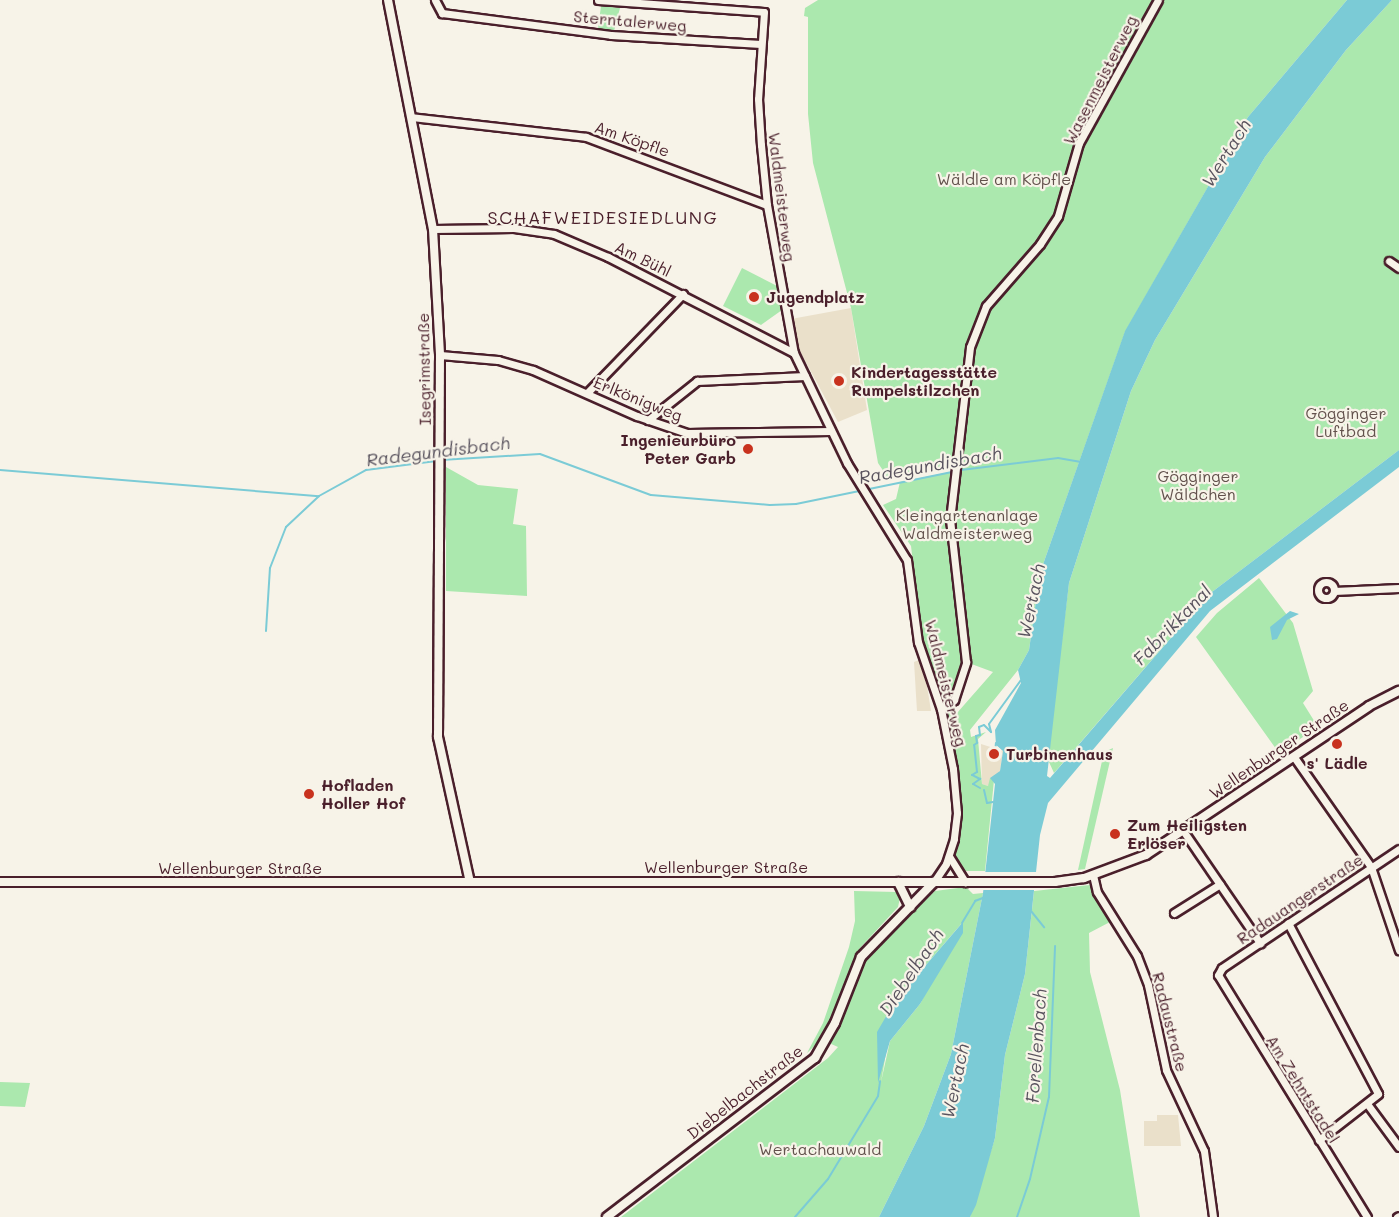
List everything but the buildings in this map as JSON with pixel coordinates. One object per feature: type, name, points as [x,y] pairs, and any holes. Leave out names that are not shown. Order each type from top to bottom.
[{"type":"street","name":"Sterntalerweg","points":[[435,0],[442,13],[611,35],[761,45]]},
{"type":"street","name":"Waldmeisterweg","points":[[598,0],[764,12],[758,99],[767,205],[794,353],[831,431],[907,560],[918,642],[941,709],[953,770],[957,813],[949,856],[934,882]]},
{"type":"street","name":"Wasenmeisterweg","points":[[941,709],[954,700],[966,662],[950,520],[970,347],[986,306],[1040,244],[1058,216],[1079,143],[1158,0]]},
{"type":"street","name":"Isegrimstraße","points":[[388,3],[433,229],[440,355],[438,737],[470,882]]},
{"type":"street","name":"Am Köpfle","points":[[411,117],[586,136],[767,205]]},
{"type":"street","name":"Am Bühl","points":[[433,229],[545,232],[608,257],[794,353]]},
{"type":"street","points":[[1389,261],[1399,268]]},
{"type":"street","points":[[587,393],[683,294]]},
{"type":"street","name":"Erlkönigweg","points":[[440,355],[522,366],[670,429],[714,435],[831,431]]},
{"type":"street","points":[[648,420],[697,381],[805,376]]},
{"type":"street","points":[[1334,591],[1399,588]]},
{"type":"street","name":"Wellenburger Straße","points":[[0,882],[1045,882],[1093,875],[1141,858],[1399,691]]},
{"type":"street","points":[[1294,757],[1371,867],[1399,950]]},
{"type":"street","points":[[1184,832],[1260,943]]},
{"type":"street","name":"Radauangerstraße","points":[[1218,975],[1288,923],[1399,849]]},
{"type":"street","points":[[949,856],[965,882]]},
{"type":"street","name":"Radaustraße","points":[[1093,875],[1097,892],[1137,956],[1149,986],[1166,1070],[1204,1151],[1213,1217]]},
{"type":"street","points":[[898,882],[910,907]]},
{"type":"street","name":"Diebelbachstraße","points":[[607,1217],[815,1058],[835,1023],[861,957],[934,882]]},
{"type":"street","points":[[1174,913],[1220,884]]},
{"type":"street","points":[[1288,923],[1378,1094],[1368,1105],[1319,1140]]},
{"type":"street","name":"Am Zehntstadel","points":[[1218,975],[1367,1217]]},
{"type":"street","points":[[1368,1105],[1399,1147]]},
{"type":"shaded area","name":"Kindertagesstätte Rumpelstilzchen","points":[[851,308],[867,410],[838,422],[800,351],[791,319]]},
{"type":"shaded area","points":[[919,660],[927,686],[931,711],[917,711],[914,662]]},
{"type":"shaded area","points":[[981,744],[1003,751],[1000,771],[988,786],[982,784]]},
{"type":"shaded area","points":[[1157,1115],[1178,1115],[1181,1146],[1144,1146],[1144,1121],[1157,1121]]},
{"type":"green space","name":"Wäldle am Köpfle","points":[[818,0],[1347,0],[1248,117],[1125,332],[1040,573],[1029,650],[1018,670],[970,730],[971,737],[986,732],[978,739],[982,784],[988,786],[990,778],[994,780],[985,871],[960,871],[953,857],[957,840],[956,769],[945,711],[953,706],[957,713],[993,672],[966,662],[955,693],[941,702],[923,643],[911,546],[883,505],[896,499],[900,482],[960,470],[953,468],[888,478],[878,463],[851,308],[813,163],[808,114],[808,17],[804,16],[805,8]]},
{"type":"green space","name":"Gögginger Wäldchen","points":[[1392,0],[1399,0],[1399,265],[1393,257],[1390,264],[1399,270],[1399,450],[1208,595],[1054,773],[1049,762],[1049,742],[1069,583],[1131,391],[1155,340],[1265,157],[1346,50]]},
{"type":"green space","points":[[601,6],[620,8],[614,31],[598,29]]},
{"type":"green space","name":"Jugendplatz","points":[[742,268],[779,287],[782,310],[761,325],[723,306]]},
{"type":"green space","points":[[446,467],[478,485],[518,489],[513,524],[526,526],[527,596],[446,591]]},
{"type":"green space","points":[[1259,578],[1293,623],[1313,691],[1303,703],[1318,727],[1279,753],[1196,637],[1217,613]]},
{"type":"green space","points":[[1113,748],[1085,869],[1078,870],[1104,752]]},
{"type":"green space","points":[[1090,885],[1110,922],[1089,933],[1090,972],[1120,1090],[1140,1217],[970,1217],[995,1138],[1005,1055],[1025,974],[1034,891]]},
{"type":"green space","name":"Wertachauwald","points":[[966,887],[973,894],[983,893],[951,1054],[924,1126],[879,1217],[621,1217],[828,1058],[838,1047],[829,1043],[860,968],[872,950],[935,891]],"holes":[[[962,923],[920,1004],[890,1041],[881,1082],[895,1001]]]},
{"type":"green space","points":[[854,891],[897,892],[900,898],[898,907],[860,948],[821,1040],[807,1053],[823,1023],[849,947],[855,921]]},
{"type":"green space","points":[[0,1082],[30,1083],[25,1107],[0,1106]]},
{"type":"water","name":"Wertach","points":[[1347,0],[1392,0],[1346,50],[1265,157],[1155,340],[1131,391],[1069,583],[1047,776],[1050,778],[1208,595],[1399,450],[1399,467],[1210,611],[1048,803],[1040,835],[1025,974],[1005,1055],[995,1138],[976,1205],[970,1217],[879,1217],[924,1126],[951,1054],[983,893],[995,784],[990,778],[1000,771],[1003,751],[996,745],[995,730],[1021,683],[1018,670],[1029,650],[1040,573],[1125,331],[1248,117]]},
{"type":"water","points":[[1290,611],[1299,614],[1287,620],[1277,639],[1272,640],[1270,627]]},
{"type":"water","points":[[963,922],[963,933],[920,1004],[890,1041],[878,1083],[877,1032],[895,1001]]},
{"type":"pier","points":[[982,872],[1039,872],[1039,890],[982,890]]},
{"type":"waterway","name":"Radegundisbach","points":[[441,460],[540,454],[651,495],[770,505],[796,504],[961,470],[1058,458],[1080,462]]},
{"type":"waterway","name":"Radegundisbach","points":[[0,470],[319,496],[366,470],[436,461]]},
{"type":"waterway","points":[[266,631],[270,568],[286,527],[319,496]]},
{"type":"waterway","points":[[980,788],[973,784],[980,779],[972,775],[977,772],[974,745],[977,743],[976,736],[980,735],[979,727],[984,725],[991,732],[989,724],[1021,680]]},
{"type":"waterway","points":[[995,752],[996,743]]},
{"type":"waterway","points":[[984,790],[987,803],[993,802]]},
{"type":"waterway","name":"Diebelbach","points":[[962,923],[975,901],[983,898]]},
{"type":"waterway","name":"Forellenbach","points":[[1031,911],[1044,927]]},
{"type":"waterway","name":"Forellenbach","points":[[1017,1217],[1030,1179],[1049,1097],[1055,946]]},
{"type":"waterway","name":"Diebelbach","points":[[795,1217],[828,1179],[878,1096],[880,1081]]},
{"type":"place","name":"Jugendplatz","points":[[754,297]]},
{"type":"place","name":"Kindertagesstätte Rumpelstilzchen","points":[[839,381]]},
{"type":"place","name":"Ingenieurbüro Peter Garb","points":[[748,449]]},
{"type":"place","name":"s' Lädle","points":[[1337,744]]},
{"type":"place","name":"Turbinenhaus","points":[[994,754]]},
{"type":"place","name":"Hofladen Holler Hof","points":[[309,794]]},
{"type":"place","name":"Zum Heiligsten Erlöser","points":[[1115,834]]},
{"type":"district","name":"SCHAFWEIDESIEDLUNG","points":[[603,217]]},
{"type":"park label","name":"Gögginger Luftbad","points":[[1346,422]]},
{"type":"park label","name":"Kleingartenanlage Waldmeisterweg","points":[[967,524]]},
{"type":"water label","name":"Fabrikkanal","points":[[1172,625]]}]
